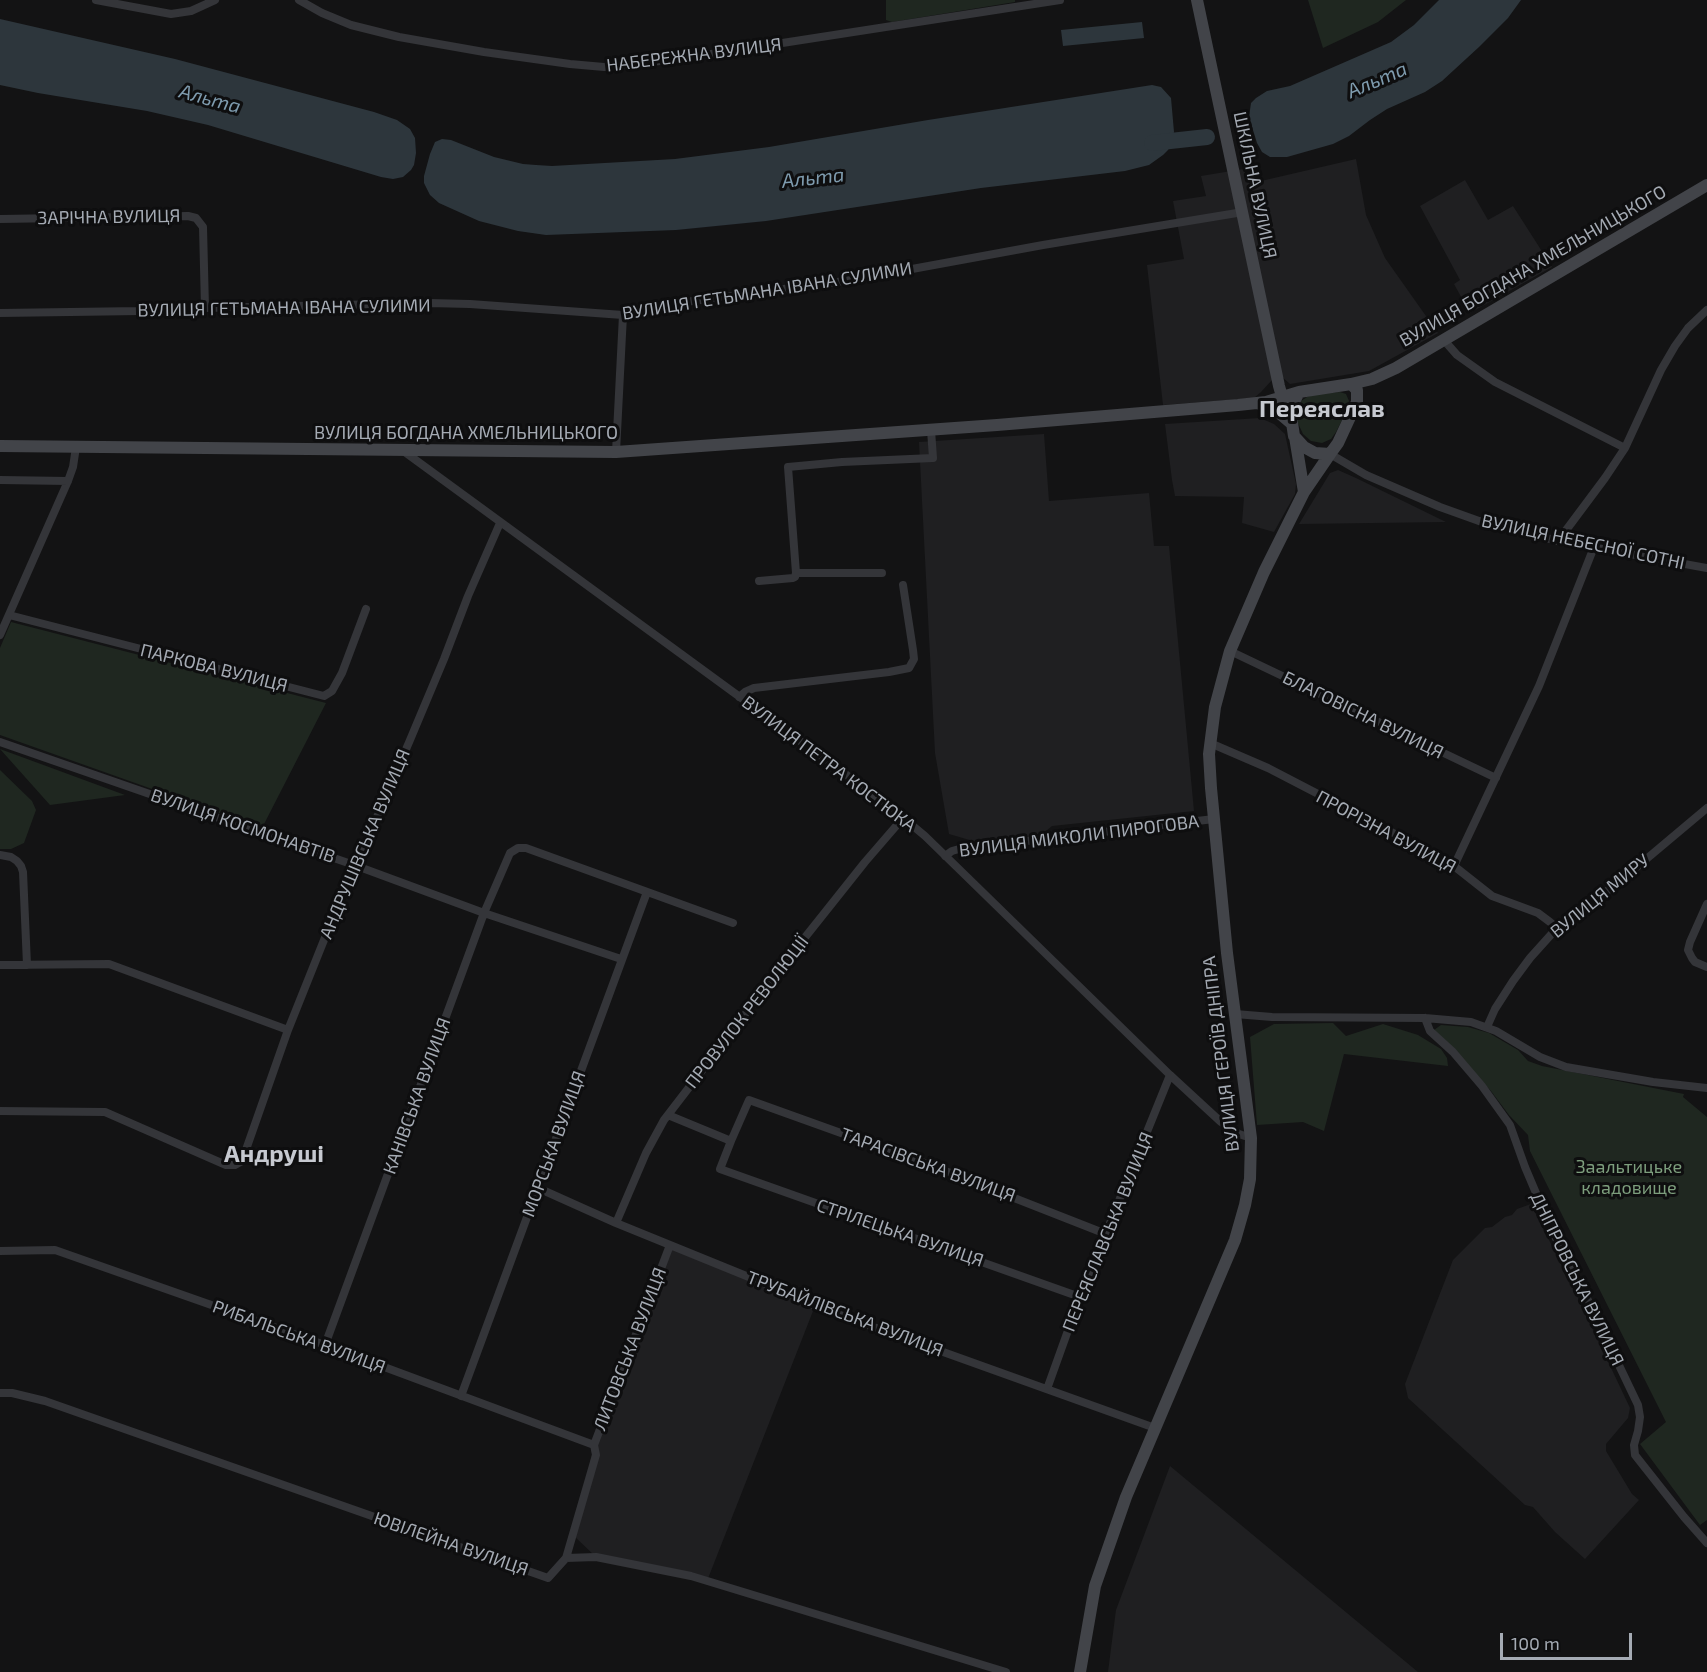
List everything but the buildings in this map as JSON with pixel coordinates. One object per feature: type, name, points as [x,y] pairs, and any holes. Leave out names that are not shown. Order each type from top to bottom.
[{"type":"main road","name":"ШКІЛЬНА ВУЛИЦЯ","points":[[1197,0],[1277,376],[1293,430]]},
{"type":"main road","name":"ВУЛИЦЯ БОГДАНА ХМЕЛЬНИЦЬКОГО","points":[[1351,384],[1377,377],[1707,185]]},
{"type":"main road","points":[[1277,376],[1289,387],[1299,392],[1351,384],[1357,390],[1357,402],[1330,454],[1315,453],[1304,447],[1278,412],[1257,404],[1270,393],[1277,376]]},
{"type":"main road","name":"ВУЛИЦЯ БОГДАНА ХМЕЛЬНИЦЬКОГО","points":[[1357,402],[1377,377]]},
{"type":"main road","name":"ВУЛИЦЯ БОГДАНА ХМЕЛЬНИЦЬКОГО","points":[[0,446],[616,452],[1257,404],[1299,392]]},
{"type":"main road","points":[[1299,392],[1292,406],[1293,430],[1304,492]]},
{"type":"main road","name":"ВУЛИЦЯ ГЕРОЇВ ДНІПРА","points":[[1080,1672],[1095,1586],[1126,1497],[1235,1240],[1248,1191],[1251,1138],[1227,953],[1209,761],[1210,743],[1216,701],[1230,651],[1256,590],[1304,492],[1330,454]]},
{"type":"street","points":[[96,0],[153,12],[176,14],[191,11],[215,0]]},
{"type":"street","name":"НАБЕРЕЖНА ВУЛИЦЯ","points":[[299,0],[351,25],[382,33],[484,52],[594,67],[678,59],[1060,0]]},
{"type":"street","name":"ВУЛИЦЯ ГЕТЬМАНА ІВАНА СУЛИМИ","points":[[0,313],[429,303],[622,315],[640,308],[852,280],[1031,247],[1243,212]]},
{"type":"street","name":"ЗАРІЧНА ВУЛИЦЯ","points":[[0,219],[188,216],[196,218],[203,227],[205,308]]},
{"type":"street","points":[[1558,541],[1625,448],[1669,355],[1684,333],[1707,310]]},
{"type":"street","points":[[616,452],[622,315]]},
{"type":"street","points":[[1443,339],[1457,355],[1495,382],[1625,448]]},
{"type":"street","points":[[759,581],[793,578],[796,573],[788,467],[933,458],[931,430]]},
{"type":"street","points":[[0,635],[68,481],[76,447]]},
{"type":"street","name":"ВУЛИЦЯ ПЕТРА КОСТЮКА","points":[[402,450],[876,796],[945,856],[1221,1122],[1239,1134],[1251,1138]]},
{"type":"street","name":"ВУЛИЦЯ НЕБЕСНОЇ СОТНІ","points":[[1330,454],[1366,475],[1455,514],[1558,541],[1707,568]]},
{"type":"street","points":[[0,480],[68,481]]},
{"type":"street","name":"АНДРУШІВСЬКА ВУЛИЦЯ","points":[[0,1111],[105,1112],[226,1165],[235,1165],[242,1161],[288,1030],[354,865],[365,845],[414,731],[500,523]]},
{"type":"street","points":[[1454,867],[1539,686],[1594,548]]},
{"type":"street","points":[[796,573],[882,573]]},
{"type":"street","points":[[739,697],[753,688],[909,668],[914,660],[914,650],[903,585]]},
{"type":"street","name":"ПАРКОВА ВУЛИЦЯ","points":[[9,615],[324,696],[332,690],[342,673],[366,609]]},
{"type":"street","name":"БЛАГОВІСНА ВУЛИЦЯ","points":[[1230,651],[1496,778]]},
{"type":"street","name":"ВУЛИЦЯ КОСМОНАВТІВ","points":[[0,742],[621,959]]},
{"type":"street","name":"ПРОРІЗНА ВУЛИЦЯ","points":[[1210,743],[1268,768],[1405,839],[1454,867],[1492,896],[1538,913],[1557,928]]},
{"type":"street","name":"ВУЛИЦЯ МИРУ","points":[[1487,1027],[1495,1009],[1513,981],[1557,928],[1619,882],[1707,808]]},
{"type":"street","name":"ПРОВУЛОК РЕВОЛЮЦІЇ","points":[[616,1223],[646,1153],[668,1114],[787,960],[903,818]]},
{"type":"street","name":"ВУЛИЦЯ МИКОЛИ ПИРОГОВА","points":[[945,856],[959,849],[1214,819]]},
{"type":"street","name":"КАНІВСЬКА ВУЛИЦЯ","points":[[325,1345],[484,913],[508,857],[514,850],[526,848],[647,892]]},
{"type":"street","points":[[0,855],[16,861],[23,872],[27,965]]},
{"type":"street","points":[[647,892],[733,923]]},
{"type":"street","name":"МОРСЬКА ВУЛИЦЯ","points":[[461,1396],[647,892]]},
{"type":"street","points":[[1707,904],[1688,950],[1695,962],[1707,967]]},
{"type":"street","points":[[0,965],[109,964],[288,1030]]},
{"type":"street","points":[[1235,1014],[1272,1017],[1425,1018],[1472,1022],[1502,1034],[1540,1057],[1566,1067],[1653,1082],[1707,1088],[1707,1093]]},
{"type":"street","name":"ДНІПРОВСЬКА ВУЛИЦЯ","points":[[1425,1018],[1430,1031],[1453,1052],[1482,1086],[1510,1125],[1547,1219],[1638,1405],[1640,1424],[1634,1445],[1635,1455],[1707,1544]]},
{"type":"street","name":"ПЕРЕЯСЛАВСЬКА ВУЛИЦЯ","points":[[1047,1389],[1080,1297],[1170,1075]]},
{"type":"street","name":"ТАРАСІВСЬКА ВУЛИЦЯ","points":[[731,1141],[749,1100],[940,1169],[1106,1234]]},
{"type":"street","points":[[668,1114],[731,1141]]},
{"type":"street","name":"СТРІЛЕЦЬКА ВУЛИЦЯ","points":[[731,1141],[720,1169],[1080,1297]]},
{"type":"street","name":"ТРУБАЙЛІВСЬКА ВУЛИЦЯ","points":[[538,1188],[815,1306],[1155,1428]]},
{"type":"street","name":"ЛИТОВСЬКА ВУЛИЦЯ","points":[[566,1558],[596,1455],[594,1444],[670,1245]]},
{"type":"street","name":"РИБАЛЬСЬКА ВУЛИЦЯ","points":[[0,1251],[55,1250],[325,1345],[594,1444]]},
{"type":"street","name":"ЮВІЛЕЙНА ВУЛИЦЯ","points":[[0,1393],[12,1393],[45,1401],[548,1578],[566,1558]]},
{"type":"street","points":[[566,1558],[596,1557],[691,1576],[1005,1672]]},
{"type":"shaded area","points":[[1356,159],[1366,215],[1385,258],[1438,333],[1369,371],[1290,384],[1281,376],[1272,380],[1254,398],[1163,405],[1147,265],[1184,259],[1173,201],[1206,196],[1201,176],[1255,167],[1261,181]]},
{"type":"shaded area","points":[[1465,180],[1488,220],[1513,206],[1552,267],[1470,313],[1454,284],[1460,280],[1420,206]]},
{"type":"shaded area","points":[[1260,418],[1274,424],[1285,434],[1296,484],[1295,494],[1274,532],[1242,523],[1244,497],[1175,496],[1165,424]]},
{"type":"shaded area","points":[[1044,434],[1049,501],[1149,493],[1154,546],[1169,546],[1194,811],[1052,826],[1040,836],[973,841],[949,834],[935,753],[919,442]]},
{"type":"shaded area","points":[[1338,470],[1446,522],[1299,524],[1330,473]]},
{"type":"shaded area","points":[[1531,1204],[1630,1408],[1628,1418],[1606,1444],[1606,1451],[1632,1494],[1639,1500],[1585,1559],[1555,1532],[1533,1507],[1525,1505],[1408,1398],[1405,1384],[1453,1260],[1485,1228],[1492,1227],[1505,1217],[1512,1215],[1517,1209]]},
{"type":"shaded area","points":[[670,1245],[815,1306],[707,1581],[596,1557],[573,1535],[594,1445]]},
{"type":"shaded area","points":[[1170,1466],[1418,1672],[1108,1672],[1116,1610]]},
{"type":"green space","points":[[886,0],[1015,0],[1015,2],[892,22],[886,20]]},
{"type":"green space","points":[[1308,0],[1406,0],[1378,22],[1323,48]]},
{"type":"green space","points":[[1340,392],[1346,394],[1349,401],[1336,432],[1331,439],[1322,443],[1311,441],[1303,434],[1297,421],[1296,411],[1301,401],[1317,394]]},
{"type":"green space","points":[[11,622],[326,703],[262,828],[0,735],[0,648]]},
{"type":"green space","points":[[0,749],[125,795],[50,805]]},
{"type":"green space","points":[[0,770],[32,801],[36,810],[24,843],[11,849],[0,849]]},
{"type":"green space","points":[[1333,1023],[1346,1036],[1383,1024],[1418,1035],[1441,1049],[1447,1058],[1448,1066],[1344,1054],[1324,1131],[1303,1122],[1257,1125],[1250,1037],[1274,1024]]},
{"type":"green space","name":"Заальтицьке кладовище","points":[[1441,1025],[1468,1027],[1489,1033],[1518,1050],[1528,1061],[1542,1066],[1684,1094],[1683,1097],[1707,1117],[1707,1520],[1700,1525],[1640,1444],[1666,1422],[1530,1151],[1528,1135],[1434,1030]]},
{"type":"water","points":[[1439,0],[1521,0],[1508,18],[1479,47],[1442,81],[1425,92],[1387,109],[1349,136],[1333,144],[1287,157],[1270,157],[1262,152],[1249,117],[1251,103],[1256,98],[1267,91],[1290,86],[1391,42],[1414,25]]},
{"type":"water","points":[[0,19],[175,59],[397,120],[410,129],[415,138],[414,165],[403,177],[393,179],[381,177],[208,125],[147,111],[0,85]]},
{"type":"water","points":[[1142,22],[1144,38],[1063,46],[1061,30]]},
{"type":"water","points":[[1152,85],[1161,87],[1171,98],[1174,132],[1168,150],[1149,165],[1125,171],[981,188],[766,221],[676,230],[546,235],[518,231],[479,221],[439,203],[430,195],[424,183],[430,154],[435,142],[442,139],[451,140],[494,157],[523,164],[552,166],[675,159],[769,147]]},
{"type":"waterway","name":"Альта","points":[[1152,143],[1207,137]]},
{"type":"district","name":"Переяслав","points":[[1322,409]]},
{"type":"district","name":"Андруші","points":[[274,1154]]}]
